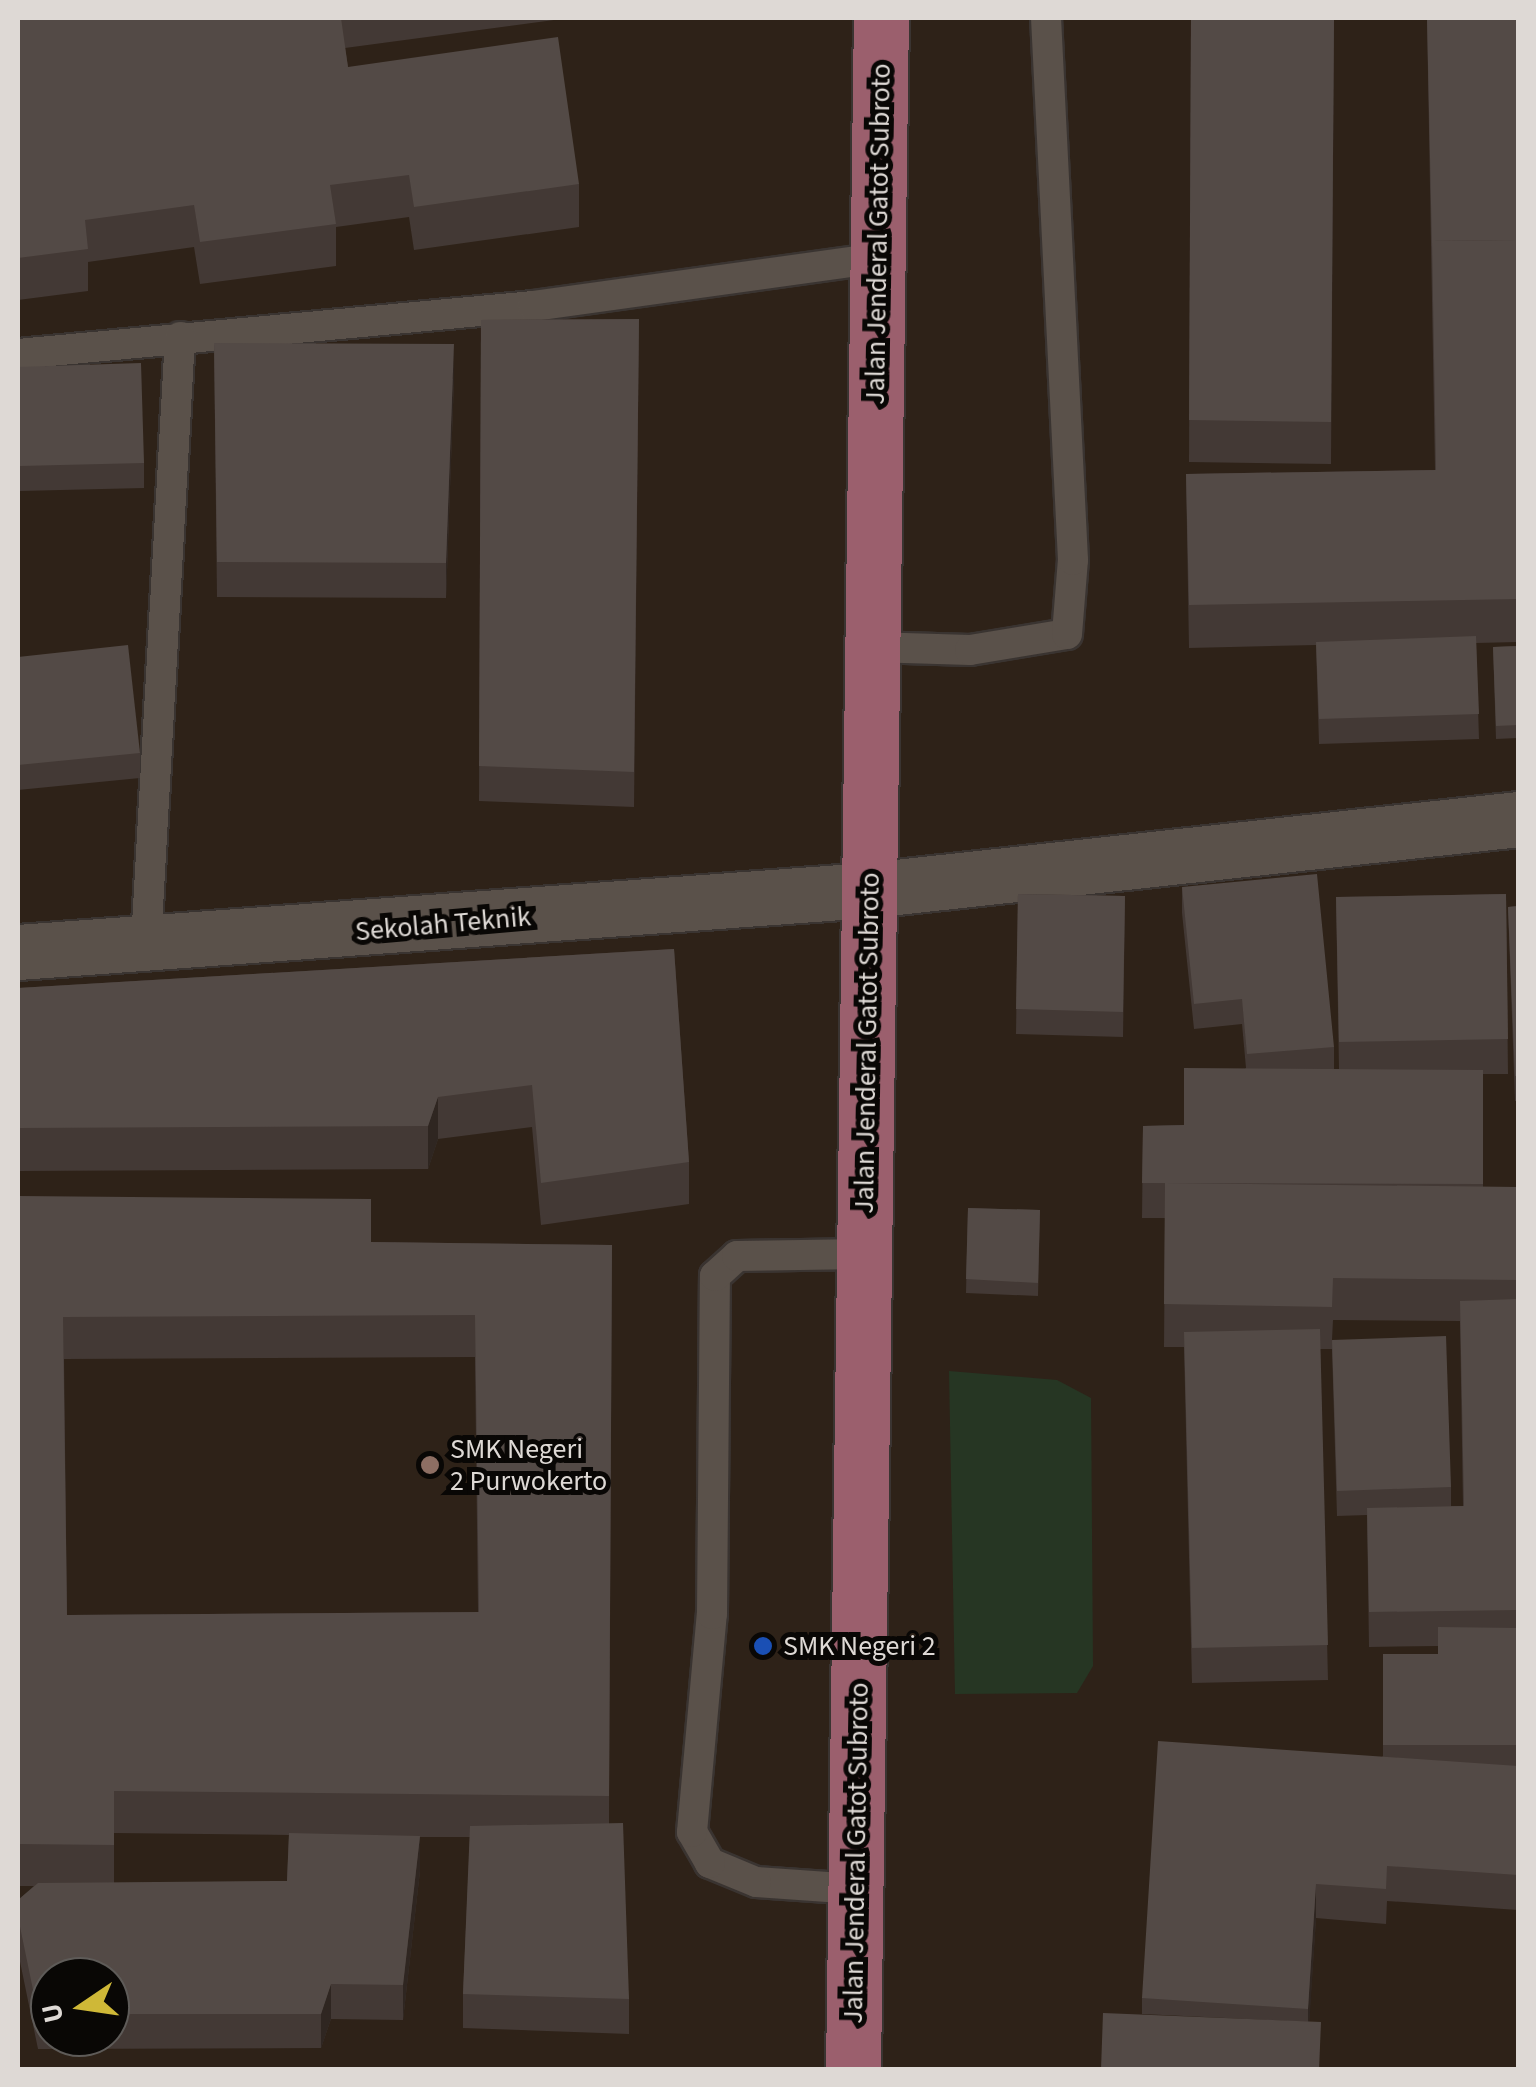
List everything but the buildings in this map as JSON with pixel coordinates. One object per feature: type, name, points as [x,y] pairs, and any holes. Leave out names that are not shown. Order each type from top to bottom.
[{"type":"main road","name":"Jalan Jenderal Gatot Subroto","points":[[853,2070],[881,18]]},
{"type":"street","name":"Sekolah Teknik","points":[[18,952],[869,890],[1518,820]]},
{"type":"lane","points":[[872,648],[970,650],[1067,634],[1073,560],[1046,18]]},
{"type":"lane","points":[[18,354],[533,306],[878,258]]},
{"type":"lane","points":[[146,944],[180,337]]},
{"type":"lane","points":[[856,1889],[756,1882],[710,1863],[692,1832],[712,1614],[715,1276],[738,1256],[864,1254]]},
{"type":"shaded area","points":[[18,18],[1518,18],[1518,2069],[18,2069]]},
{"type":"green space","points":[[949,1371],[1057,1380],[1091,1398],[1093,1666],[1077,1693],[955,1694]]},
{"type":"place","name":"SMK Negeri 2 Purwokerto","points":[[430,1465]]},
{"type":"place","name":"SMK Negeri 2","points":[[763,1646]]}]
